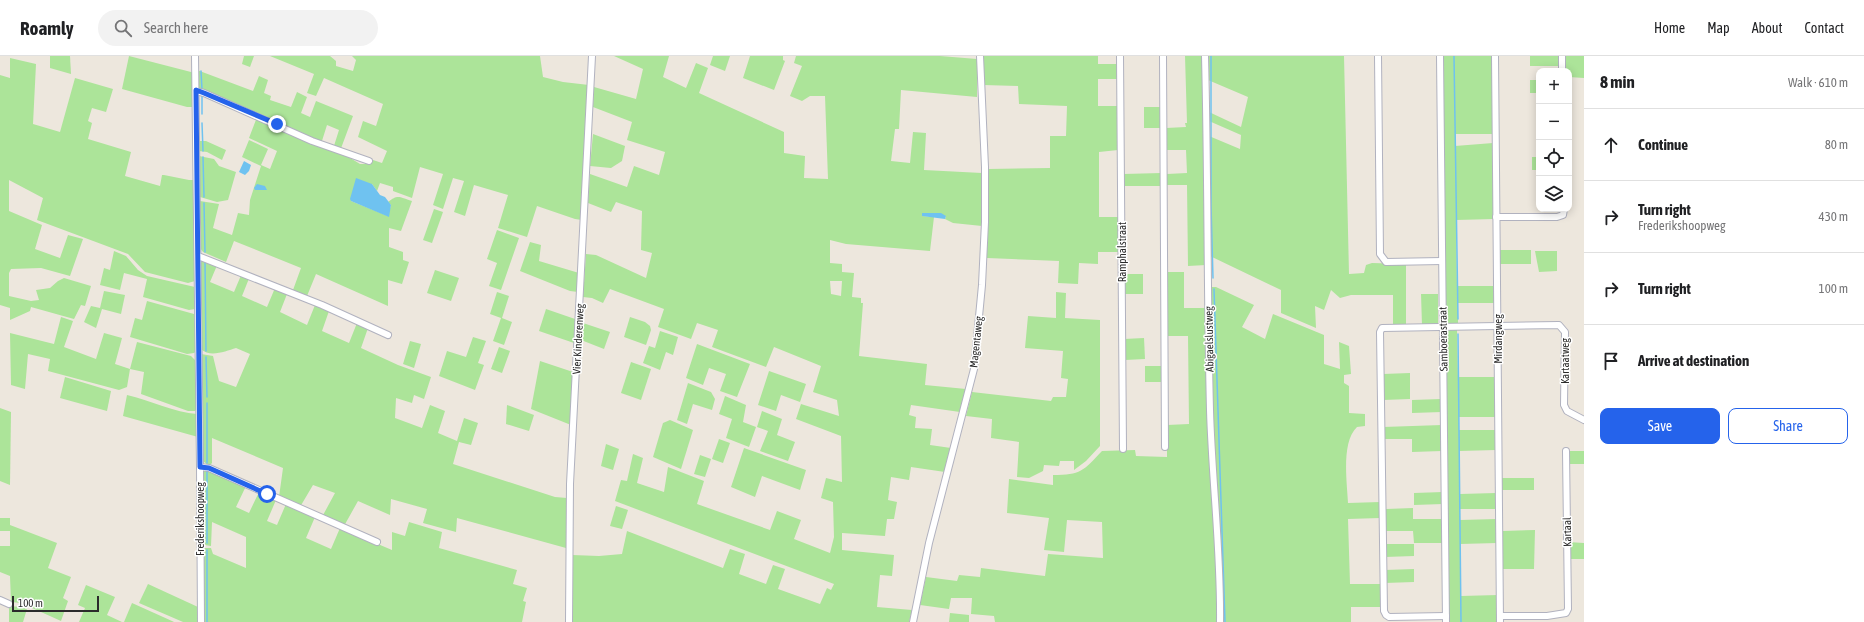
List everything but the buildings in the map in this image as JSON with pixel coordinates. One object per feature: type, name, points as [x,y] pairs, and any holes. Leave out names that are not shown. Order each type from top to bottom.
[{"type":"street","name":"Frederikshoopweg","points":[[195,56],[201,622]]},
{"type":"street","name":"Vier Kinderenweg","points":[[569,622],[570,484],[592,56]]},
{"type":"street","name":"Magentaweg","points":[[913,622],[929,543],[974,369],[982,284],[985,222],[980,56]]},
{"type":"street","name":"Ramphalstraat","points":[[1120,56],[1123,449]]},
{"type":"street","points":[[1163,56],[1165,447]]},
{"type":"street","name":"Abigaelslustweg","points":[[1206,56],[1209,356],[1211,430],[1220,588],[1220,622]]},
{"type":"street","points":[[1378,56],[1380,254],[1386,262],[1442,261]]},
{"type":"street","name":"Samboerastraat","points":[[1440,56],[1446,619]]},
{"type":"street","name":"Mirdangweg","points":[[1495,56],[1500,619]]},
{"type":"street","points":[[1562,56],[1562,68]]},
{"type":"street","points":[[196,90],[312,141],[369,161]]},
{"type":"street","points":[[1496,217],[1557,217],[1563,215],[1564,212]]},
{"type":"street","points":[[198,256],[322,305],[388,335]]},
{"type":"street","name":"Kartaatweg","points":[[1498,326],[1554,324],[1562,328],[1565,332],[1564,405],[1567,411],[1584,420]]},
{"type":"street","points":[[1446,619],[1389,617],[1384,611],[1380,332],[1382,328],[1386,327],[1498,326]]},
{"type":"street","name":"Kartaal","points":[[1500,619],[1547,616],[1566,613],[1568,609],[1566,451]]},
{"type":"street","points":[[200,467],[209,468],[377,542]]},
{"type":"street","points":[[0,600],[9,604]]},
{"type":"green space","points":[[50,56],[70,56],[71,74],[50,68]]},
{"type":"green space","points":[[129,56],[193,73],[193,107],[187,107],[122,89]]},
{"type":"green space","points":[[244,56],[254,56],[250,67],[242,64]]},
{"type":"green space","points":[[270,56],[330,56],[336,61],[336,66],[353,71],[356,60],[352,56],[540,56],[543,77],[563,82],[589,85],[582,220],[537,206],[527,237],[498,228],[508,195],[474,185],[465,216],[454,212],[464,181],[453,178],[443,209],[433,205],[443,174],[420,167],[412,198],[393,191],[393,187],[380,183],[377,191],[372,184],[351,201],[388,216],[391,205],[388,202],[391,199],[399,197],[412,201],[401,231],[389,228],[389,247],[403,252],[403,260],[409,262],[402,284],[388,280],[388,306],[316,274],[307,296],[293,290],[301,268],[234,241],[226,262],[203,252],[200,248],[200,201],[219,204],[213,228],[232,235],[238,213],[249,215],[250,200],[261,166],[242,157],[249,140],[268,149],[261,165],[270,169],[277,151],[249,138],[257,117],[347,156],[360,164],[369,164],[373,160],[382,163],[387,151],[358,137],[363,121],[376,126],[383,104],[324,78],[316,96],[307,93],[314,74]]},
{"type":"green space","points":[[614,56],[669,56],[663,77],[686,88],[696,63],[708,68],[699,93],[784,132],[784,153],[805,156],[804,178],[828,179],[825,96],[810,96],[802,101],[790,96],[802,66],[794,63],[796,56],[940,56],[977,59],[977,97],[901,90],[899,129],[895,129],[891,161],[910,163],[913,132],[926,133],[924,170],[982,173],[982,226],[953,223],[945,219],[946,216],[922,216],[934,217],[930,251],[846,244],[830,240],[830,263],[842,264],[842,272],[854,273],[852,297],[861,298],[861,303],[863,303],[859,356],[927,364],[925,385],[966,389],[960,412],[911,405],[909,415],[916,417],[915,428],[932,429],[930,445],[951,448],[945,472],[911,467],[909,480],[891,477],[888,500],[897,502],[894,519],[887,519],[885,536],[842,533],[842,550],[894,555],[892,576],[880,575],[877,607],[912,610],[909,622],[572,622],[572,555],[599,556],[622,554],[627,531],[723,568],[730,549],[745,554],[739,574],[766,584],[773,565],[785,569],[778,589],[820,604],[827,588],[831,590],[834,584],[615,501],[621,480],[627,481],[633,454],[643,458],[637,483],[664,492],[668,467],[704,481],[697,504],[770,530],[777,511],[801,520],[794,539],[830,553],[834,537],[833,502],[821,498],[826,478],[842,482],[841,436],[796,419],[801,404],[839,416],[837,400],[813,392],[821,366],[774,347],[766,367],[712,347],[718,330],[697,323],[691,339],[658,327],[664,309],[610,289],[603,303],[592,298],[583,297],[586,254],[596,255],[646,278],[652,253],[641,250],[642,211],[616,202],[611,212],[588,203],[590,174],[627,187],[634,166],[659,175],[665,152],[627,140],[632,122],[593,107],[594,87],[636,99],[643,69]],"holes":[[[830,281],[842,281],[841,296],[831,294]]]},
{"type":"green space","points":[[713,56],[730,56],[725,71],[710,65]]},
{"type":"green space","points":[[750,56],[783,56],[783,60],[785,61],[774,90],[743,78]]},
{"type":"green space","points":[[983,56],[1098,56],[1098,64],[1117,64],[1117,79],[1098,79],[1098,106],[1118,106],[1118,150],[1099,152],[1099,217],[1119,217],[1119,252],[1098,252],[1098,264],[1079,263],[1078,284],[1058,283],[1059,261],[987,258],[988,169],[1050,168],[1050,136],[1066,136],[1067,106],[1019,104],[1018,86],[983,85]]},
{"type":"green space","points":[[1185,56],[1204,56],[1206,265],[1188,266],[1187,185],[1167,185],[1167,174],[1187,173],[1186,150],[1166,150],[1166,128],[1186,127],[1185,123],[1187,123]]},
{"type":"green space","points":[[1207,56],[1344,56],[1349,274],[1364,273],[1366,265],[1372,263],[1406,264],[1406,324],[1393,324],[1393,295],[1351,295],[1340,298],[1331,290],[1324,310],[1315,306],[1316,328],[1281,313],[1281,290],[1210,256],[1209,136],[1240,149],[1241,135],[1209,121],[1209,112],[1241,127],[1248,97],[1208,80]]},
{"type":"green space","points":[[1442,56],[1493,56],[1493,134],[1455,134],[1455,146],[1493,143],[1494,219],[1456,220],[1457,286],[1495,286],[1495,303],[1458,303],[1458,325],[1446,323]]},
{"type":"green space","points":[[1530,56],[1560,56],[1560,66],[1530,66]]},
{"type":"green space","points":[[1563,56],[1584,56],[1584,78],[1572,77],[1572,68],[1564,68]]},
{"type":"green space","points":[[10,58],[36,64],[33,124],[60,132],[75,78],[113,89],[106,112],[92,108],[88,121],[92,123],[88,139],[131,152],[125,176],[160,186],[162,175],[194,180],[195,281],[188,283],[145,272],[128,254],[37,220],[43,198],[9,180],[9,211],[42,225],[35,249],[60,258],[68,235],[83,239],[70,276],[41,268],[11,269],[9,273],[9,296],[31,301],[39,300],[36,290],[50,288],[64,278],[91,286],[85,306],[81,305],[74,319],[31,307],[30,311],[10,320],[10,308],[0,305],[0,75],[10,78]]},
{"type":"green space","points":[[197,70],[253,91],[259,76],[268,80],[264,93],[271,96],[270,100],[291,107],[297,92],[307,97],[301,113],[310,117],[316,101],[353,116],[340,151],[333,149],[339,130],[327,125],[321,144],[198,89]]},
{"type":"green space","points":[[1530,80],[1536,80],[1536,93],[1530,93]]},
{"type":"green space","points":[[1144,107],[1162,107],[1162,128],[1144,128]]},
{"type":"green space","points":[[593,134],[625,146],[622,161],[611,168],[590,166]]},
{"type":"green space","points":[[199,141],[206,141],[226,150],[222,160],[207,152],[199,151]]},
{"type":"green space","points":[[199,156],[214,159],[219,166],[236,172],[228,200],[217,202],[200,197]]},
{"type":"green space","points":[[1532,157],[1536,157],[1536,170],[1532,170]]},
{"type":"green space","points":[[1162,173],[1162,186],[1123,186],[1123,174]]},
{"type":"green space","points":[[434,209],[443,212],[432,243],[423,240]]},
{"type":"green space","points":[[497,230],[519,238],[501,290],[489,286],[497,263],[487,259]]},
{"type":"green space","points":[[530,242],[541,245],[539,261],[579,273],[578,292],[570,291],[520,271]]},
{"type":"green space","points":[[1500,250],[1531,250],[1531,264],[1500,264]]},
{"type":"green space","points":[[114,251],[126,256],[138,270],[147,276],[195,287],[195,309],[189,310],[143,297],[147,279],[124,273],[120,290],[100,285],[104,268],[110,270]]},
{"type":"green space","points":[[1535,251],[1557,251],[1557,271],[1539,272]]},
{"type":"green space","points":[[200,259],[218,263],[210,282],[234,292],[242,273],[250,276],[242,296],[267,307],[275,288],[287,294],[280,312],[307,325],[315,305],[329,311],[322,331],[349,343],[357,323],[368,328],[361,348],[398,365],[431,377],[424,399],[414,395],[412,403],[396,398],[395,418],[422,428],[430,405],[445,411],[438,433],[457,441],[464,418],[478,423],[471,445],[459,442],[453,464],[555,497],[567,498],[566,548],[457,518],[456,532],[423,523],[427,509],[391,499],[390,515],[358,501],[344,526],[322,517],[335,493],[313,485],[300,507],[279,497],[283,468],[212,438],[212,463],[209,466],[203,461],[201,354],[213,356],[219,381],[236,387],[250,354],[236,348],[213,353],[205,352],[201,349]]},
{"type":"green space","points":[[435,270],[459,278],[451,301],[427,293]]},
{"type":"green space","points":[[1167,272],[1184,272],[1184,308],[1207,308],[1218,622],[995,622],[994,616],[971,614],[972,598],[951,598],[949,609],[920,605],[926,577],[957,581],[959,575],[980,577],[981,568],[1045,576],[1048,554],[1103,558],[1102,522],[1067,520],[1064,552],[1044,550],[1049,518],[1007,513],[1009,479],[1053,485],[1053,475],[1076,473],[1086,467],[1102,451],[1135,450],[1136,456],[1167,457],[1167,425],[1189,424],[1188,336],[1167,336]]},
{"type":"green space","points":[[1124,274],[1143,274],[1143,294],[1124,294]]},
{"type":"green space","points":[[1211,287],[1216,287],[1254,305],[1242,327],[1265,339],[1273,314],[1324,335],[1324,364],[1340,369],[1339,342],[1349,346],[1351,374],[1344,375],[1344,383],[1349,386],[1349,413],[1365,414],[1365,426],[1357,427],[1349,442],[1346,463],[1348,503],[1380,502],[1380,518],[1348,519],[1350,584],[1382,584],[1382,607],[1351,607],[1351,622],[1222,622],[1213,430]]},
{"type":"green space","points":[[104,291],[125,295],[121,314],[102,309],[96,328],[84,322],[91,306],[100,308]]},
{"type":"green space","points":[[497,292],[509,296],[502,318],[512,322],[504,345],[493,341],[501,318],[490,314]]},
{"type":"green space","points":[[1056,292],[1066,293],[1065,318],[1100,320],[1100,446],[1086,461],[1074,470],[1074,461],[1060,461],[1059,466],[1044,465],[1043,471],[1029,478],[1017,477],[1019,442],[991,438],[992,419],[966,416],[972,392],[1051,401],[1053,397],[1066,397],[1068,379],[1061,378],[1063,351],[1025,348],[1028,316],[1056,318]]},
{"type":"green space","points":[[1421,294],[1438,294],[1438,325],[1422,325]]},
{"type":"green space","points":[[147,301],[194,314],[197,350],[194,353],[187,354],[130,337],[135,318],[142,320]]},
{"type":"green space","points":[[546,309],[575,319],[574,343],[539,331]]},
{"type":"green space","points":[[61,317],[73,321],[64,347],[96,359],[104,333],[122,338],[115,364],[130,369],[127,387],[119,390],[48,371],[50,359],[28,354],[25,389],[11,385],[10,333],[54,344]]},
{"type":"green space","points":[[630,317],[645,322],[650,326],[651,330],[646,345],[624,337]]},
{"type":"green space","points":[[580,322],[610,332],[604,349],[581,340]]},
{"type":"green space","points":[[1450,329],[1457,329],[1458,377],[1496,377],[1496,417],[1459,417],[1459,430],[1496,430],[1496,450],[1459,451],[1460,494],[1496,493],[1496,509],[1460,509],[1460,520],[1497,519],[1497,543],[1460,544],[1461,596],[1498,595],[1498,622],[1449,622],[1445,335],[1446,331]]},
{"type":"green space","points":[[660,331],[678,337],[673,355],[666,352],[660,370],[643,363],[649,346],[655,348]]},
{"type":"green space","points":[[473,337],[486,341],[478,363],[484,365],[475,390],[439,376],[447,351],[466,357]]},
{"type":"green space","points":[[1144,338],[1145,359],[1125,360],[1124,339]]},
{"type":"green space","points":[[410,341],[421,344],[414,368],[403,364]]},
{"type":"green space","points":[[137,342],[191,356],[196,361],[197,409],[195,411],[188,411],[141,394],[144,372],[130,369]]},
{"type":"green space","points":[[697,344],[750,364],[737,397],[720,391],[726,374],[709,368],[703,385],[686,378]]},
{"type":"green space","points":[[499,347],[510,351],[502,373],[491,369]]},
{"type":"green space","points":[[540,361],[573,372],[571,425],[531,409]]},
{"type":"green space","points":[[631,362],[651,369],[641,400],[621,393]]},
{"type":"green space","points":[[1145,366],[1163,366],[1163,382],[1145,382]]},
{"type":"green space","points":[[769,371],[806,384],[800,402],[781,395],[776,411],[758,405]]},
{"type":"green space","points":[[1410,373],[1410,399],[1383,400],[1383,374]]},
{"type":"green space","points":[[65,377],[111,391],[107,411],[60,398]]},
{"type":"green space","points":[[688,383],[711,392],[715,399],[712,410],[693,404],[687,424],[677,420]]},
{"type":"green space","points":[[127,395],[171,409],[197,414],[198,437],[123,416]]},
{"type":"green space","points":[[725,396],[746,405],[743,422],[756,427],[749,447],[726,438],[732,419],[719,414]]},
{"type":"green space","points":[[1441,399],[1442,412],[1412,413],[1412,400]]},
{"type":"green space","points":[[507,405],[534,415],[529,431],[506,424]]},
{"type":"green space","points":[[0,408],[11,412],[10,485],[0,481]]},
{"type":"green space","points":[[762,411],[782,419],[777,435],[795,442],[788,461],[760,451],[768,431],[757,427]]},
{"type":"green space","points":[[670,420],[693,430],[681,469],[653,457],[663,423]]},
{"type":"green space","points":[[1442,425],[1442,451],[1412,452],[1412,439],[1384,439],[1383,427]]},
{"type":"green space","points":[[719,439],[730,443],[723,463],[712,459]]},
{"type":"green space","points":[[606,444],[619,449],[613,470],[601,466]]},
{"type":"green space","points":[[744,448],[806,470],[800,490],[762,476],[755,497],[731,487]]},
{"type":"green space","points":[[1567,451],[1584,451],[1584,464],[1567,464]]},
{"type":"green space","points":[[700,455],[711,459],[705,477],[694,474]]},
{"type":"green space","points":[[206,468],[246,486],[236,507],[249,513],[259,492],[276,500],[267,521],[277,525],[286,504],[315,517],[306,538],[331,549],[340,528],[392,550],[392,532],[405,536],[409,522],[442,532],[439,548],[517,570],[513,584],[527,588],[523,601],[526,602],[522,622],[203,622],[203,549],[211,548],[213,554],[246,568],[246,537],[212,522],[211,546],[203,543],[203,471]]},
{"type":"green space","points":[[1502,478],[1534,478],[1534,490],[1502,490]]},
{"type":"green space","points":[[1443,492],[1443,504],[1414,505],[1414,493]]},
{"type":"green space","points":[[616,506],[628,510],[622,529],[610,526]]},
{"type":"green space","points":[[1413,508],[1413,519],[1442,519],[1443,543],[1414,543],[1413,531],[1386,531],[1386,509]]},
{"type":"green space","points":[[0,518],[10,518],[10,525],[57,543],[48,568],[71,577],[63,598],[68,601],[61,621],[21,603],[11,602],[10,576],[0,572],[0,546],[10,546],[10,531],[0,531]]},
{"type":"green space","points":[[1535,530],[1534,569],[1503,569],[1503,531]]},
{"type":"green space","points":[[1568,542],[1584,543],[1584,559],[1568,559]]},
{"type":"green space","points":[[1385,544],[1414,544],[1414,556],[1385,557]]},
{"type":"green space","points":[[1414,569],[1414,582],[1385,583],[1385,570]]},
{"type":"green space","points":[[148,584],[198,607],[197,622],[183,622],[139,603]]},
{"type":"green space","points":[[86,585],[115,597],[107,615],[122,622],[79,622],[85,608],[78,605]]},
{"type":"green space","points":[[132,603],[172,621],[174,622],[124,622]]},
{"type":"green space","points":[[9,606],[27,609],[23,622],[9,622]]},
{"type":"green space","points":[[950,613],[969,615],[969,622],[949,622]]},
{"type":"water","points":[[244,161],[251,165],[249,171],[245,175],[239,172]]},
{"type":"water","points":[[356,178],[372,184],[380,195],[385,197],[391,205],[389,217],[351,201],[350,199]]},
{"type":"water","points":[[257,184],[265,186],[267,190],[255,190],[254,188]]},
{"type":"water","points":[[922,213],[941,213],[946,216],[945,219],[922,216]]},
{"type":"waterway","points":[[1211,56],[1211,206],[1213,278]]},
{"type":"waterway","points":[[1454,56],[1458,319]]},
{"type":"waterway","points":[[201,71],[202,90]]},
{"type":"waterway","points":[[202,95],[202,114]]},
{"type":"waterway","points":[[202,123],[203,151]]},
{"type":"waterway","points":[[203,157],[204,197]]},
{"type":"waterway","points":[[204,203],[205,252]]},
{"type":"waterway","points":[[205,261],[206,351]]},
{"type":"waterway","points":[[1214,289],[1225,622]]},
{"type":"waterway","points":[[1458,334],[1461,622]]},
{"type":"waterway","points":[[206,357],[207,397]]},
{"type":"waterway","points":[[207,403],[207,463]]},
{"type":"waterway","points":[[207,470],[207,543]]},
{"type":"waterway","points":[[207,550],[207,622]]},
{"type":"route","points":[[267,494],[209,468],[200,467],[196,90],[277,124]]}]
